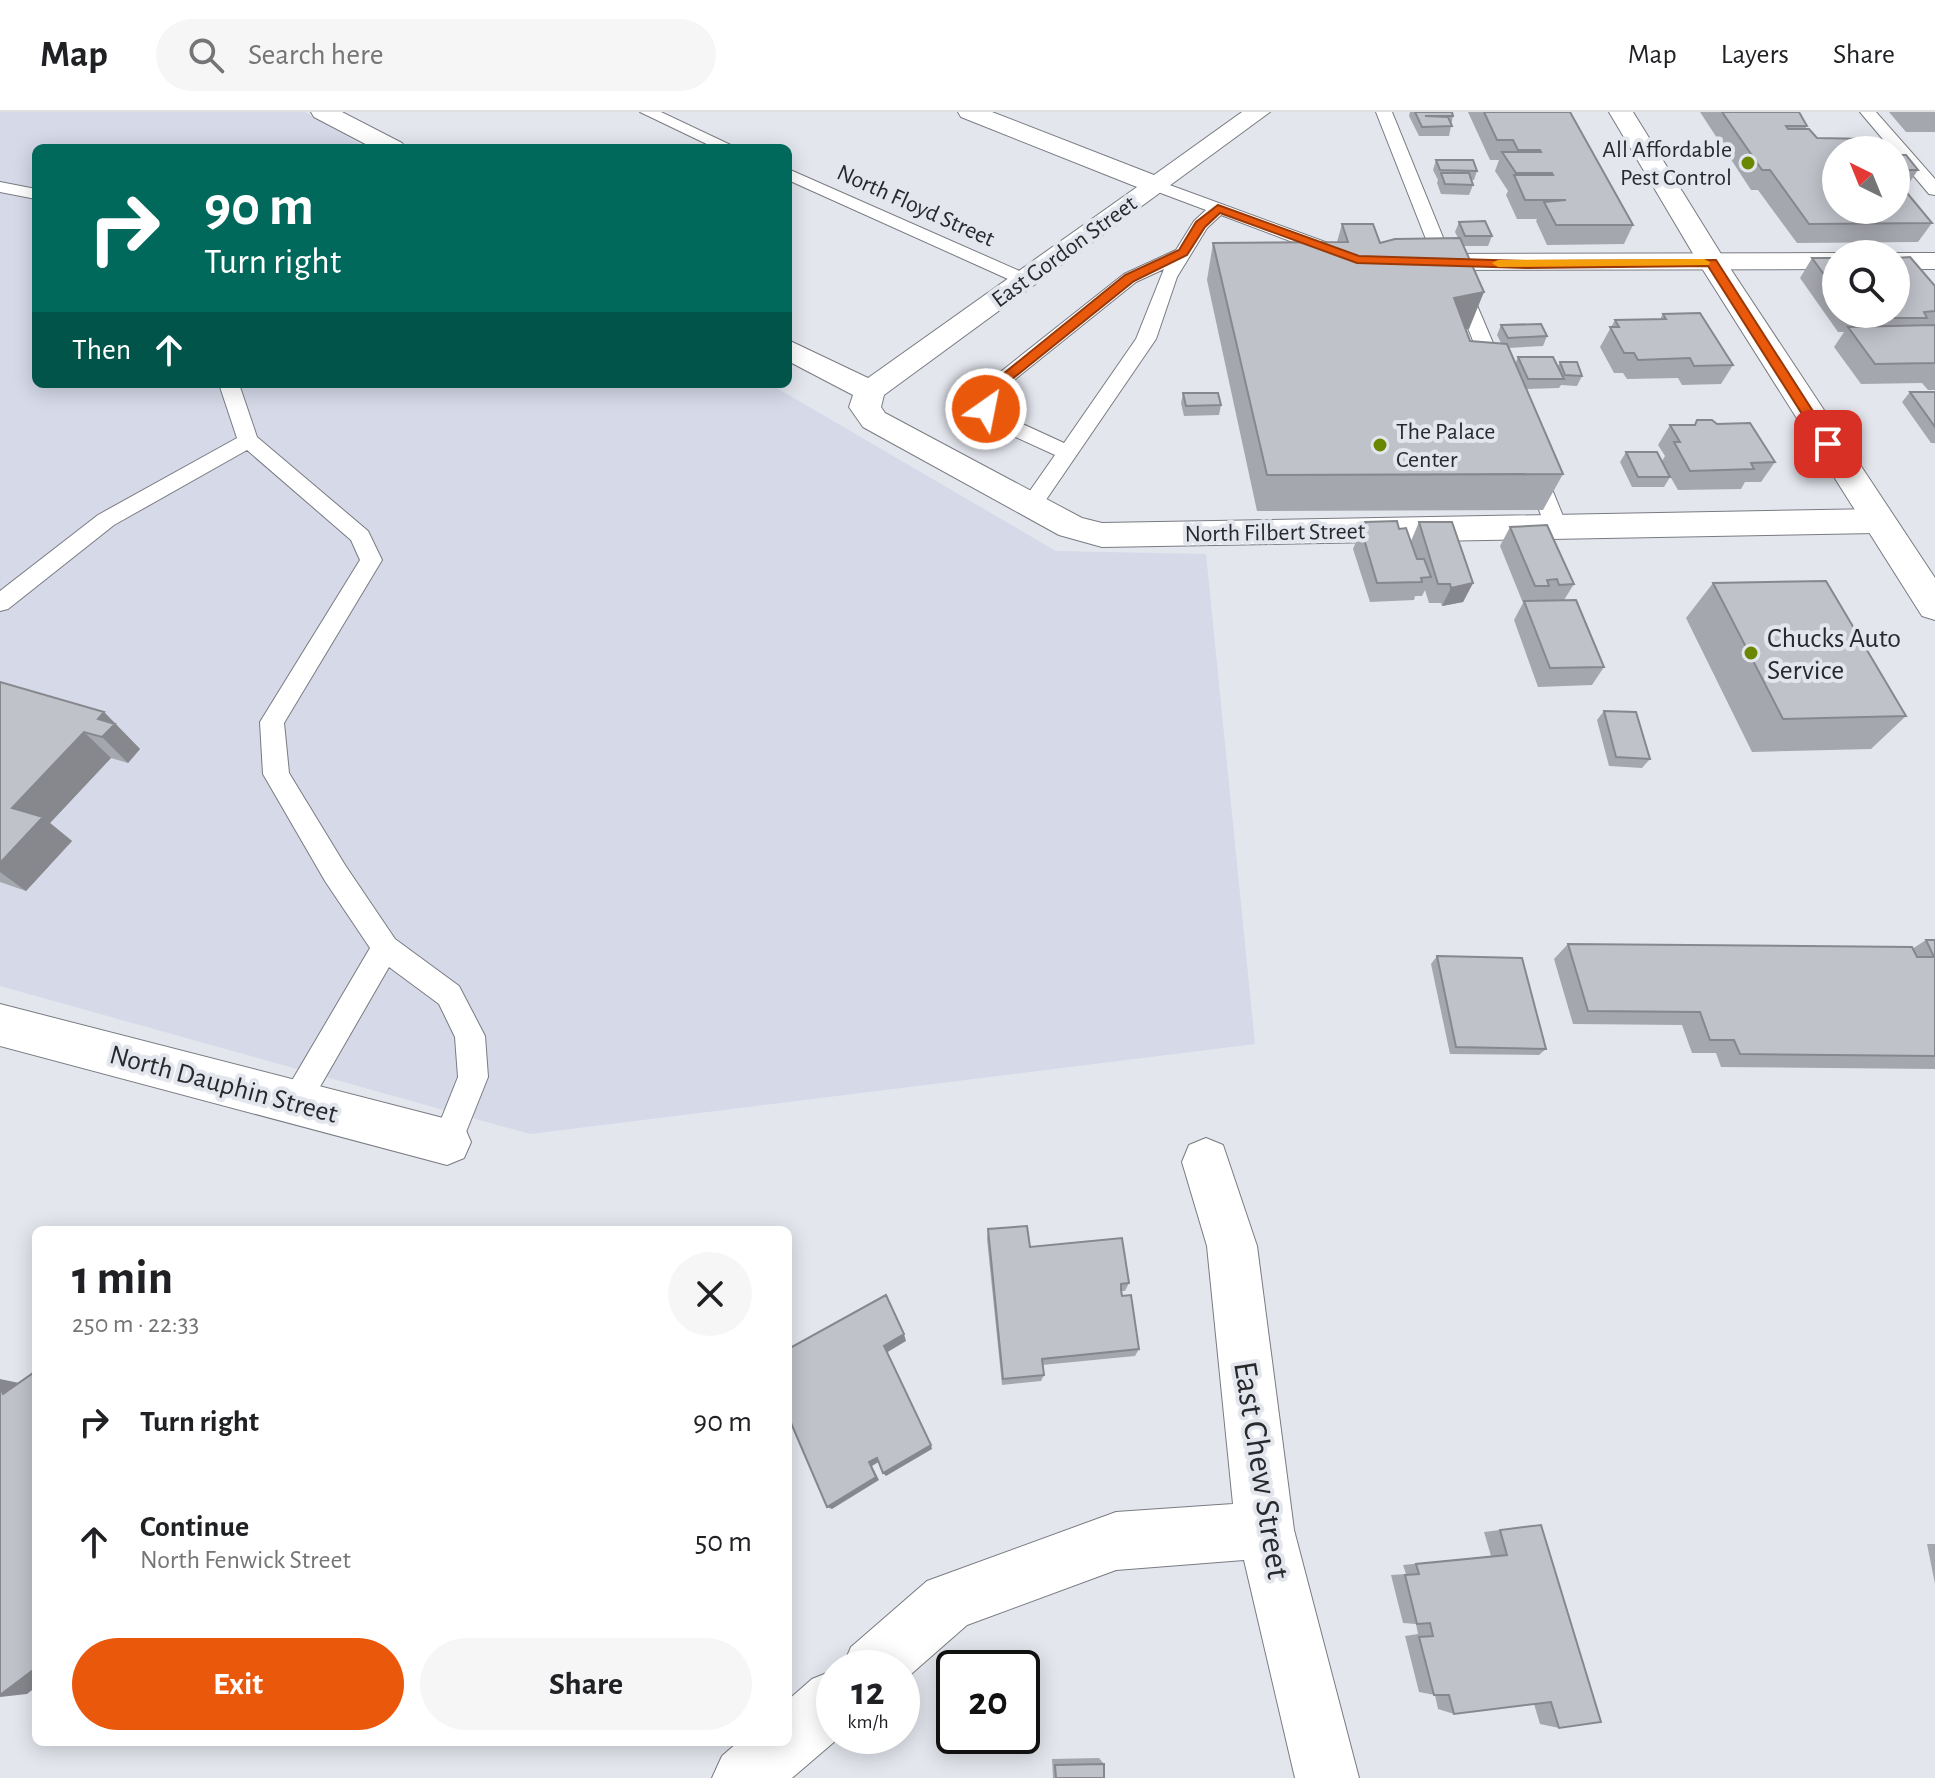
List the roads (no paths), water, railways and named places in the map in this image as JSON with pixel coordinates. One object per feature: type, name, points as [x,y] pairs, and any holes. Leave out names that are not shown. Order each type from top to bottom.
[{"type":"street","points":[[323,112],[385,144]]},
{"type":"street","points":[[970,112],[1156,185]]},
{"type":"street","name":"East Gordon Street","points":[[870,391],[1258,112]]},
{"type":"street","points":[[1621,112],[1712,262],[1935,607]]},
{"type":"street","points":[[1437,262],[1822,261]]},
{"type":"street","points":[[1910,261],[1935,261]]},
{"type":"street","points":[[792,351],[870,391]]},
{"type":"street","name":"North Filbert Street","points":[[870,391],[865,407],[874,420],[1071,527],[1114,536],[1877,521]]},
{"type":"street","name":"North Dauphin Street","points":[[0,1025],[447,1142]]},
{"type":"street","name":"East Chew Street","points":[[1206,1162],[1232,1246],[1265,1530],[1327,1778]]},
{"type":"street","points":[[893,1650],[948,1602],[1116,1541],[1265,1530]]},
{"type":"street","points":[[792,1737],[816,1716]]},
{"type":"street","points":[[744,1778],[781,1746]]},
{"type":"lane","points":[[648,112],[720,144]]},
{"type":"lane","points":[[1384,112],[1437,262],[1467,303],[1506,400]]},
{"type":"lane","points":[[1868,112],[1935,190]]},
{"type":"lane","name":"North Floyd Street","points":[[792,176],[1025,280]]},
{"type":"lane","points":[[1156,185],[1357,260]]},
{"type":"lane","points":[[0,187],[32,193]]},
{"type":"lane","points":[[1031,505],[1146,339],[1168,277],[1200,225],[1218,208]]},
{"type":"lane","points":[[1067,452],[996,420],[983,400],[996,385],[1130,278],[1183,253]]},
{"type":"lane","points":[[230,388],[248,440],[360,536],[371,560],[272,722],[276,774],[335,873],[385,948],[449,995],[470,1036],[473,1077],[447,1142]]},
{"type":"lane","points":[[0,603],[106,520],[248,440]]},
{"type":"lane","points":[[1523,442],[1556,526]]},
{"type":"lane","points":[[295,1101],[385,948]]},
{"type":"place","name":"All Affordable Pest Control","points":[[1748,163]]},
{"type":"place","name":"The Palace Center","points":[[1380,445]]},
{"type":"place","name":"Chucks Auto Service","points":[[1751,653]]}]
